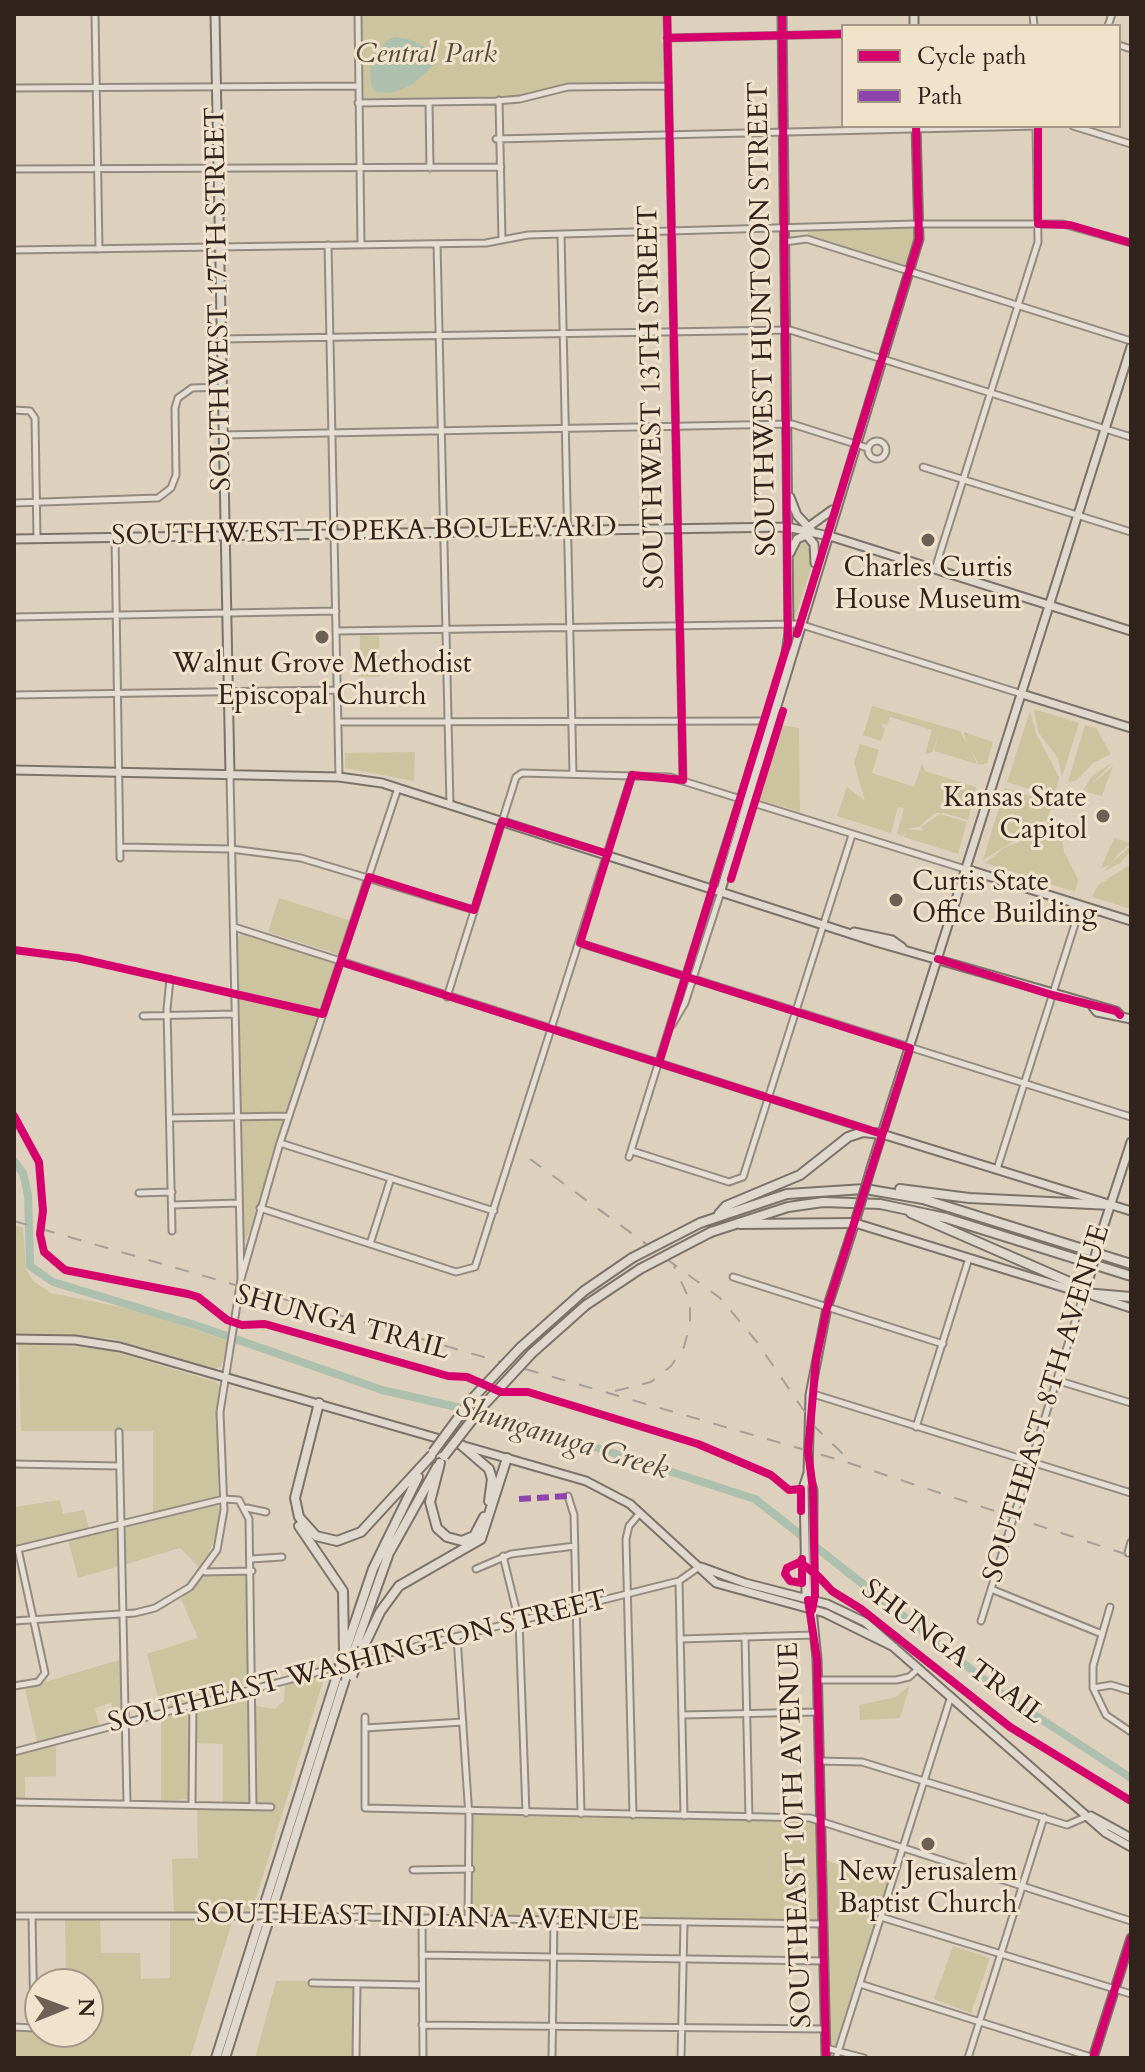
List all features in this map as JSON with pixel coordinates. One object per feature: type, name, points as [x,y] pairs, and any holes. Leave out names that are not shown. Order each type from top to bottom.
[{"type":"highway","points":[[717,1216],[726,1206],[800,1175],[848,1137],[863,1132],[882,1134]]},
{"type":"highway","points":[[319,1403],[295,1504],[301,1521],[316,1536],[337,1541],[361,1532],[432,1454],[479,1391],[520,1348],[584,1291],[632,1258],[700,1223],[796,1193],[839,1189],[903,1189],[969,1198],[1111,1205]]},
{"type":"highway","points":[[881,1191],[933,1202],[1131,1264]]},
{"type":"highway","points":[[216,2058],[389,1553],[442,1459],[482,1407],[532,1353],[586,1305],[640,1269],[711,1232],[809,1203],[880,1204],[946,1218],[1131,1276]]},
{"type":"highway","points":[[880,1204],[928,1220],[1074,1284],[1084,1293],[1131,1297]]},
{"type":"highway","points":[[733,1223],[855,1221]]},
{"type":"highway","points":[[319,1403],[291,1503],[296,1522],[343,1591],[354,1651]]},
{"type":"highway","points":[[460,1444],[486,1464],[491,1474],[492,1490]]},
{"type":"highway","points":[[225,2058],[335,1715],[381,1549],[432,1454]]},
{"type":"highway","points":[[442,1459],[430,1508],[437,1528],[447,1537],[462,1541],[479,1531],[504,1457]]},
{"type":"highway","points":[[354,1651],[399,1586],[413,1575],[464,1552],[481,1539],[504,1457]]},
{"type":"main road","name":"SOUTHWEST 17TH STREET","points":[[215,14],[230,776]]},
{"type":"main road","name":"SOUTHWEST HUNTOON STREET","points":[[770,721],[787,652],[790,624],[782,14]]},
{"type":"main road","points":[[717,889],[919,239],[916,128]]},
{"type":"main road","name":"SOUTHEAST 10TH AVENUE","points":[[811,1600],[815,1579],[813,1512],[808,1473],[810,1393],[827,1308],[1131,344]]},
{"type":"main road","points":[[787,488],[797,515],[814,544],[816,556],[799,624]]},
{"type":"main road","points":[[788,561],[797,539],[836,505]]},
{"type":"main road","name":"SOUTHWEST TOPEKA BOULEVARD","points":[[14,539],[787,527],[827,536],[1131,631]]},
{"type":"main road","points":[[1022,694],[1131,728]]},
{"type":"main road","points":[[14,770],[339,777],[398,788],[888,946],[902,947],[1093,1007],[1114,1017],[1120,1015],[1131,1019]]},
{"type":"main road","points":[[966,869],[1131,921]]},
{"type":"main road","points":[[882,1134],[1131,1211]]},
{"type":"main road","name":"SOUTHEAST 8TH AVENUE","points":[[1084,1293],[1131,1142]]},
{"type":"main road","points":[[855,1221],[1131,1308]]},
{"type":"main road","points":[[14,1339],[108,1344],[586,1481],[640,1513],[710,1580],[729,1589],[848,1622],[894,1647]]},
{"type":"main road","name":"SOUTHEAST 10TH AVENUE","points":[[808,1473],[804,1485],[806,1572],[818,1680],[826,2058]]},
{"type":"main road","points":[[699,1567],[811,1600],[858,1618],[1089,1815],[1106,1833],[1131,1847]]},
{"type":"main road","points":[[1089,1815],[1131,1838]]},
{"type":"main road","points":[[1094,2058],[1131,1938]]},
{"type":"street","points":[[95,14],[99,249]]},
{"type":"street","points":[[358,14],[361,245]]},
{"type":"street","name":"SOUTHWEST 13TH STREET","points":[[667,14],[683,780]]},
{"type":"street","points":[[667,38],[841,34]]},
{"type":"street","points":[[14,88],[358,86]]},
{"type":"street","points":[[358,103],[499,100],[568,87],[668,86]]},
{"type":"street","points":[[499,100],[502,240]]},
{"type":"street","points":[[429,102],[430,168]]},
{"type":"street","points":[[498,139],[890,128]]},
{"type":"street","points":[[935,569],[1037,246],[1037,128]]},
{"type":"street","points":[[1081,128],[1131,144]]},
{"type":"street","points":[[14,169],[501,167]]},
{"type":"street","points":[[14,250],[437,244],[561,234],[1038,224],[1070,225],[1131,243]]},
{"type":"street","points":[[561,234],[573,774]]},
{"type":"street","points":[[783,243],[807,239],[1019,305],[1131,344]]},
{"type":"street","points":[[437,244],[450,805]]},
{"type":"street","points":[[328,245],[339,777]]},
{"type":"street","points":[[221,339],[785,330],[1131,437]]},
{"type":"street","points":[[14,503],[143,500],[162,496],[176,475],[178,398],[192,388],[222,387]]},
{"type":"street","points":[[14,410],[30,411],[35,418],[37,539]]},
{"type":"street","points":[[223,435],[787,425],[868,448]]},
{"type":"street","points":[[923,467],[1131,532]]},
{"type":"street","points":[[115,537],[120,858]]},
{"type":"street","points":[[14,617],[336,611]]},
{"type":"street","points":[[336,631],[799,624],[1022,694]]},
{"type":"street","points":[[14,695],[338,690]]},
{"type":"street","points":[[338,722],[770,721]]},
{"type":"street","points":[[447,997],[518,775],[632,775],[683,780],[966,869]]},
{"type":"street","points":[[260,1208],[456,1272],[471,1269],[479,1258],[632,775]]},
{"type":"street","points":[[230,776],[241,1279]]},
{"type":"street","points":[[14,1621],[123,1614],[164,1604],[190,1587],[203,1572],[220,1540],[224,1499],[220,1423],[241,1279],[288,1116],[398,788]]},
{"type":"street","points":[[717,889],[685,977],[630,1154],[729,1182],[741,1179],[852,835]]},
{"type":"street","points":[[121,847],[231,849],[301,858],[474,910]]},
{"type":"street","points":[[671,1025],[693,981],[717,889]]},
{"type":"street","points":[[997,1169],[1081,905]]},
{"type":"street","points":[[234,927],[882,1134]]},
{"type":"street","points":[[580,943],[1131,1117]]},
{"type":"street","points":[[170,979],[172,1231]]},
{"type":"street","points":[[143,1016],[235,1014]]},
{"type":"street","points":[[170,1118],[288,1116]]},
{"type":"street","points":[[280,1143],[494,1211]]},
{"type":"street","points":[[370,1244],[391,1178]]},
{"type":"street","points":[[139,1193],[172,1192]]},
{"type":"street","points":[[172,1205],[239,1203]]},
{"type":"street","points":[[240,1246],[252,1237]]},
{"type":"street","points":[[916,1427],[970,1257]]},
{"type":"street","points":[[733,1277],[943,1344]]},
{"type":"street","name":"SOUTHEAST 8TH AVENUE","points":[[981,1621],[1084,1293]]},
{"type":"street","points":[[1056,1380],[1131,1403]]},
{"type":"street","points":[[810,1393],[1131,1493]]},
{"type":"street","points":[[119,1432],[127,1803]]},
{"type":"street","points":[[14,1464],[119,1466]]},
{"type":"street","points":[[568,1496],[574,1515],[581,1814]]},
{"type":"street","points":[[14,1686],[43,1678],[44,1670],[16,1550],[224,1499],[236,1499],[246,1508],[266,1512]]},
{"type":"street","points":[[246,1508],[252,1571],[253,1806]]},
{"type":"street","points":[[633,1815],[626,1535],[640,1513]]},
{"type":"street","points":[[1128,1553],[1131,1542]]},
{"type":"street","points":[[476,1569],[503,1556],[575,1546]]},
{"type":"street","points":[[503,1556],[519,1621],[526,1813]]},
{"type":"street","points":[[251,1559],[282,1557]]},
{"type":"street","name":"SOUTHEAST WASHINGTON STREET","points":[[14,1752],[679,1581],[699,1567]]},
{"type":"street","points":[[203,1572],[252,1571]]},
{"type":"street","points":[[679,1581],[684,1816]]},
{"type":"street","points":[[991,1589],[1102,1634]]},
{"type":"street","points":[[1110,1607],[1093,1666],[1093,1688],[1106,1715],[1131,1732]]},
{"type":"street","points":[[680,1639],[814,1635]]},
{"type":"street","points":[[457,1637],[471,1869],[468,1919]]},
{"type":"street","points":[[745,1637],[749,1818]]},
{"type":"street","points":[[818,1680],[896,1680],[909,1677],[919,1668]]},
{"type":"street","points":[[1093,1688],[1111,1685],[1131,1691]]},
{"type":"street","points":[[836,2058],[951,1696]]},
{"type":"street","points":[[192,1803],[193,1704]]},
{"type":"street","points":[[682,1715],[818,1712]]},
{"type":"street","points":[[365,1717],[365,1808],[810,1818],[1131,1921]]},
{"type":"street","points":[[365,1728],[463,1722]]},
{"type":"street","points":[[819,1761],[862,1762],[1067,1825],[1089,1815]]},
{"type":"street","points":[[14,1802],[192,1803],[271,1807]]},
{"type":"street","points":[[968,2058],[1044,1817]]},
{"type":"street","points":[[413,1870],[471,1869]]},
{"type":"street","name":"SOUTHEAST INDIANA AVENUE","points":[[14,1916],[290,1916],[823,1924]]},
{"type":"street","points":[[14,2027],[34,2028],[32,1916]]},
{"type":"street","points":[[881,1917],[1131,1994]]},
{"type":"street","points":[[422,1918],[423,2058]]},
{"type":"street","points":[[552,2058],[554,1919]]},
{"type":"street","points":[[681,2058],[684,1923]]},
{"type":"street","points":[[422,1955],[823,1961]]},
{"type":"street","points":[[312,1983],[422,1985]]},
{"type":"street","points":[[356,2058],[357,1984]]},
{"type":"street","points":[[860,1984],[1094,2058]]},
{"type":"street","points":[[422,2025],[825,2029]]},
{"type":"street","points":[[825,2048],[864,2058]]},
{"type":"green space","name":"Central Park","points":[[361,14],[664,14],[661,41],[664,45],[665,84],[574,84],[523,96],[364,99]]},
{"type":"green space","points":[[911,227],[915,235],[906,267],[807,234],[809,230]]},
{"type":"green space","points":[[806,537],[812,545],[813,562],[794,621],[792,553]]},
{"type":"green space","points":[[360,635],[379,636],[380,677],[359,677]]},
{"type":"green space","points":[[872,706],[960,731],[966,742],[964,732],[993,742],[987,763],[979,765],[970,748],[977,764],[934,751],[940,730],[933,751],[925,755],[932,730],[890,717],[887,725],[881,724],[885,730],[881,741],[863,735]]},
{"type":"green space","points":[[1034,709],[1079,723],[1062,777],[1058,758],[1038,732]]},
{"type":"green space","points":[[1030,711],[1036,733],[1059,777],[1055,795],[1007,782]]},
{"type":"green space","points":[[780,725],[799,728],[800,812],[754,798],[775,731]]},
{"type":"green space","points":[[1085,725],[1096,728],[1111,754],[1093,763],[1076,781],[1068,782]]},
{"type":"green space","points":[[860,744],[879,750],[872,773],[914,787],[922,763],[925,771],[976,787],[968,820],[937,813],[919,827],[907,829],[903,836],[897,834],[904,808],[898,807],[891,833],[837,816],[847,787],[865,801],[854,763]]},
{"type":"green space","points":[[415,752],[414,781],[345,768],[345,753]]},
{"type":"green space","points":[[1113,762],[1089,787],[1113,766],[1102,796],[1085,792],[1088,788],[1082,792],[1092,776]]},
{"type":"green space","points":[[1005,788],[1052,805],[1047,820],[983,860]]},
{"type":"green space","points":[[940,814],[967,822],[958,854],[904,837],[907,829],[924,831],[921,827]]},
{"type":"green space","points":[[1050,821],[1061,829],[1064,852],[1078,879],[1075,892],[985,863],[1005,847],[1033,838]]},
{"type":"green space","points":[[1114,838],[1131,843],[1111,863],[1131,846],[1131,851],[1120,863],[1103,872],[1110,865],[1101,868]]},
{"type":"green space","points":[[1131,864],[1131,909],[1092,897],[1098,885]]},
{"type":"green space","points":[[279,898],[351,921],[340,955],[268,932]]},
{"type":"green space","points":[[244,932],[337,963],[246,1241],[243,1239],[238,937]]},
{"type":"green space","points":[[14,1225],[23,1228],[26,1269],[33,1281],[51,1293],[140,1311],[228,1341],[221,1367],[212,1369],[110,1338],[14,1334]]},
{"type":"green space","points":[[18,1344],[103,1348],[216,1382],[221,1388],[217,1416],[218,1496],[153,1513],[153,1431],[21,1431]]},
{"type":"green space","points":[[60,1500],[63,1514],[84,1510],[89,1528],[14,1547],[14,1507]]},
{"type":"green space","points":[[216,1504],[221,1511],[218,1533],[201,1569],[180,1548],[126,1564],[124,1529],[128,1522]]},
{"type":"green space","points":[[116,1528],[120,1566],[78,1578],[68,1539]]},
{"type":"green space","points":[[206,1574],[248,1574],[249,1681],[242,1687],[161,1709],[147,1654],[198,1638],[181,1599]]},
{"type":"green space","points":[[122,1659],[121,1716],[115,1716],[111,1703],[95,1708],[99,1725],[37,1742],[25,1688]]},
{"type":"green space","points":[[326,1672],[252,1911],[174,1913],[172,1859],[198,1858],[197,1805],[256,1808],[256,1706],[275,1709],[284,1701],[285,1684]]},
{"type":"green space","points":[[910,1685],[900,1718],[860,1720],[859,1705],[896,1697]]},
{"type":"green space","points":[[247,1693],[250,1800],[246,1803],[223,1802],[223,1744],[195,1743],[196,1709]]},
{"type":"green space","points":[[187,1709],[191,1714],[189,1799],[161,1801],[161,1716]]},
{"type":"green space","points":[[56,1744],[56,1776],[25,1777],[25,1799],[14,1799],[14,1755]]},
{"type":"green space","points":[[473,1815],[812,1822],[818,1825],[819,1920],[472,1915]]},
{"type":"green space","points":[[825,1860],[888,1882],[835,2046],[828,2041]]},
{"type":"green space","points":[[65,1918],[100,1918],[101,1953],[140,1953],[141,1979],[170,1978],[170,1918],[233,1919],[190,2058],[14,2058],[14,2030],[24,2030],[24,2048],[104,2048],[104,1968],[66,1968]]},
{"type":"green space","points":[[953,1946],[990,1958],[971,2013],[934,1999]]},
{"type":"green space","points":[[276,1981],[314,1981],[315,1987],[353,1988],[353,2058],[255,2058]]},
{"type":"shaded area","points":[[394,37],[412,40],[431,51],[435,64],[413,84],[394,92],[377,93],[371,86],[370,67],[386,41]]},
{"type":"waterway","name":"Shunganuga Creek","points":[[14,1161],[23,1173],[28,1195],[30,1266],[53,1282],[195,1325],[382,1390],[505,1418],[755,1499],[1001,1693],[1131,1778]]},
{"type":"railway","points":[[530,1159],[720,1298],[757,1342],[815,1427],[846,1457]]},
{"type":"railway","points":[[14,1221],[843,1461],[1131,1556]]},
{"type":"railway","points":[[615,1391],[651,1382],[671,1366],[684,1347],[690,1324],[690,1301],[674,1266]]},
{"type":"marked path","points":[[519,1499],[568,1496]]},
{"type":"cycle path","points":[[667,14],[683,780],[632,775],[580,943],[910,1048],[827,1308],[816,1360],[808,1451],[813,1490],[815,1595],[812,1610]]},
{"type":"cycle path","points":[[659,1063],[788,642],[782,14]]},
{"type":"cycle path","points":[[667,38],[841,34]]},
{"type":"cycle path","points":[[797,634],[919,239],[916,128]]},
{"type":"cycle path","points":[[1038,128],[1038,224],[1070,225],[1131,243]]},
{"type":"cycle path","points":[[731,879],[783,711]]},
{"type":"cycle path","points":[[14,950],[77,958],[323,1014],[369,877],[474,910],[502,821],[608,854]]},
{"type":"cycle path","points":[[938,959],[1052,995],[1116,1011],[1120,1015]]},
{"type":"cycle path","points":[[341,962],[882,1134]]},
{"type":"cycle path","name":"SHUNGA TRAIL","points":[[14,1116],[39,1162],[43,1211],[40,1234],[44,1252],[65,1270],[188,1294],[198,1297],[227,1320],[242,1325],[265,1324],[448,1376],[467,1377],[501,1392],[528,1392],[698,1444],[771,1475],[789,1490],[801,1489],[801,1511]]},
{"type":"cycle path","name":"SHUNGA TRAIL","points":[[802,1559],[802,1583],[790,1581],[785,1574],[787,1568],[800,1562],[819,1577],[832,1591],[861,1609],[1010,1727],[1131,1801]]},
{"type":"cycle path","points":[[808,1600],[817,1659],[826,2058]]},
{"type":"cycle path","points":[[1093,2058],[1131,1938]]},
{"type":"place","name":"Charles Curtis House Museum","points":[[928,540]]},
{"type":"place","name":"Walnut Grove Methodist Episcopal Church","points":[[322,637]]},
{"type":"place","name":"Kansas State Capitol","points":[[1103,816]]},
{"type":"place","name":"Curtis State Office Building","points":[[896,900]]},
{"type":"place","name":"New Jerusalem Baptist Church","points":[[928,1844]]}]
